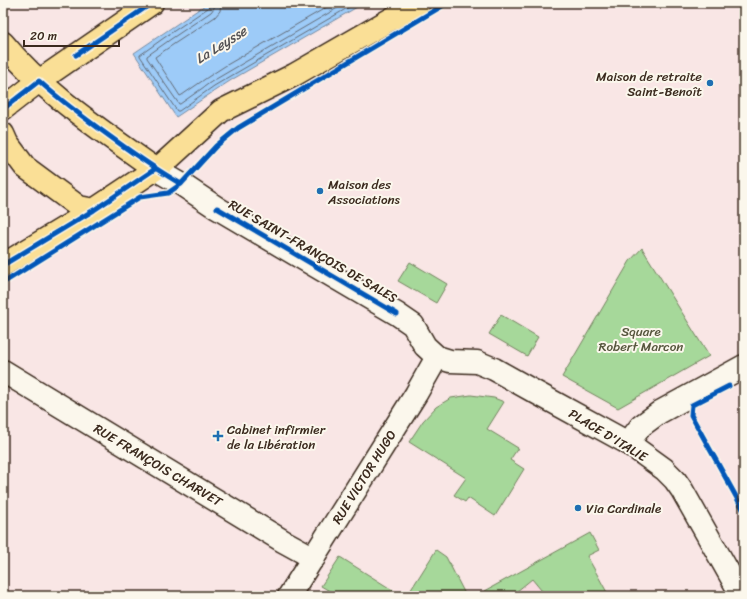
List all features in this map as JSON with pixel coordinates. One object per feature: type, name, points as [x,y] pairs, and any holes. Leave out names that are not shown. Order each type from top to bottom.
[{"type":"main road","points":[[3,109],[39,81],[152,3]]},
{"type":"main road","points":[[3,265],[94,210],[155,169],[221,111],[294,75],[419,3]]},
{"type":"main road","points":[[3,43],[53,94],[74,111],[155,169]]},
{"type":"main road","points":[[3,134],[24,167],[79,207],[94,210]]},
{"type":"street","name":"RUE SAINT-FRANÇOIS DE SALES","points":[[155,169],[217,208],[398,314],[413,325],[425,346],[437,357]]},
{"type":"street","name":"PLACE D'ITALIE","points":[[437,357],[450,361],[477,362],[494,369],[628,444],[664,469],[678,485],[690,503],[742,596]]},
{"type":"street","name":"RUE VICTOR HUGO","points":[[289,596],[416,394],[437,357]]},
{"type":"street","points":[[628,444],[641,426],[660,412],[744,366]]},
{"type":"street","name":"RUE FRANÇOIS CHARVET","points":[[3,371],[283,541],[314,558]]},
{"type":"shaded area","points":[[532,579],[546,596],[511,596]]},
{"type":"green space","name":"Square Robert Marcon","points":[[642,248],[709,356],[618,408],[562,377],[630,261]]},
{"type":"green space","points":[[410,262],[447,284],[436,303],[398,281]]},
{"type":"green space","points":[[501,315],[538,337],[527,356],[489,334]]},
{"type":"green space","points":[[471,395],[494,398],[504,402],[487,429],[518,448],[510,460],[524,469],[495,516],[468,498],[465,502],[454,495],[466,478],[409,442],[423,421],[436,407],[451,398]]},
{"type":"green space","points":[[590,533],[599,550],[587,556],[609,596],[546,596],[532,579],[511,596],[476,596]]},
{"type":"green space","points":[[436,550],[446,557],[465,594],[475,596],[407,596]]},
{"type":"green space","points":[[340,557],[402,596],[338,596],[321,586]]},
{"type":"water","name":"La Leysse","points":[[208,3],[364,3],[233,79],[176,117],[134,53]]},
{"type":"cycle path","points":[[76,55],[152,3]]},
{"type":"cycle path","points":[[3,283],[140,197],[168,193],[181,184],[216,146],[238,128],[447,3]]},
{"type":"cycle path","points":[[3,109],[39,81],[66,104],[103,131],[146,162],[181,184]]},
{"type":"cycle path","points":[[3,265],[94,210],[155,169]]},
{"type":"cycle path","points":[[217,208],[397,314]]},
{"type":"cycle path","points":[[729,386],[692,405],[691,415],[744,511]]},
{"type":"place","name":"Maison de retraite Saint-Benoît","points":[[710,83]]},
{"type":"place","name":"Maison des Associations","points":[[320,191]]},
{"type":"place","name":"Cabinet infirmier de la Libération","points":[[218,436]]},
{"type":"place","name":"Via Cardinale","points":[[578,508]]}]
